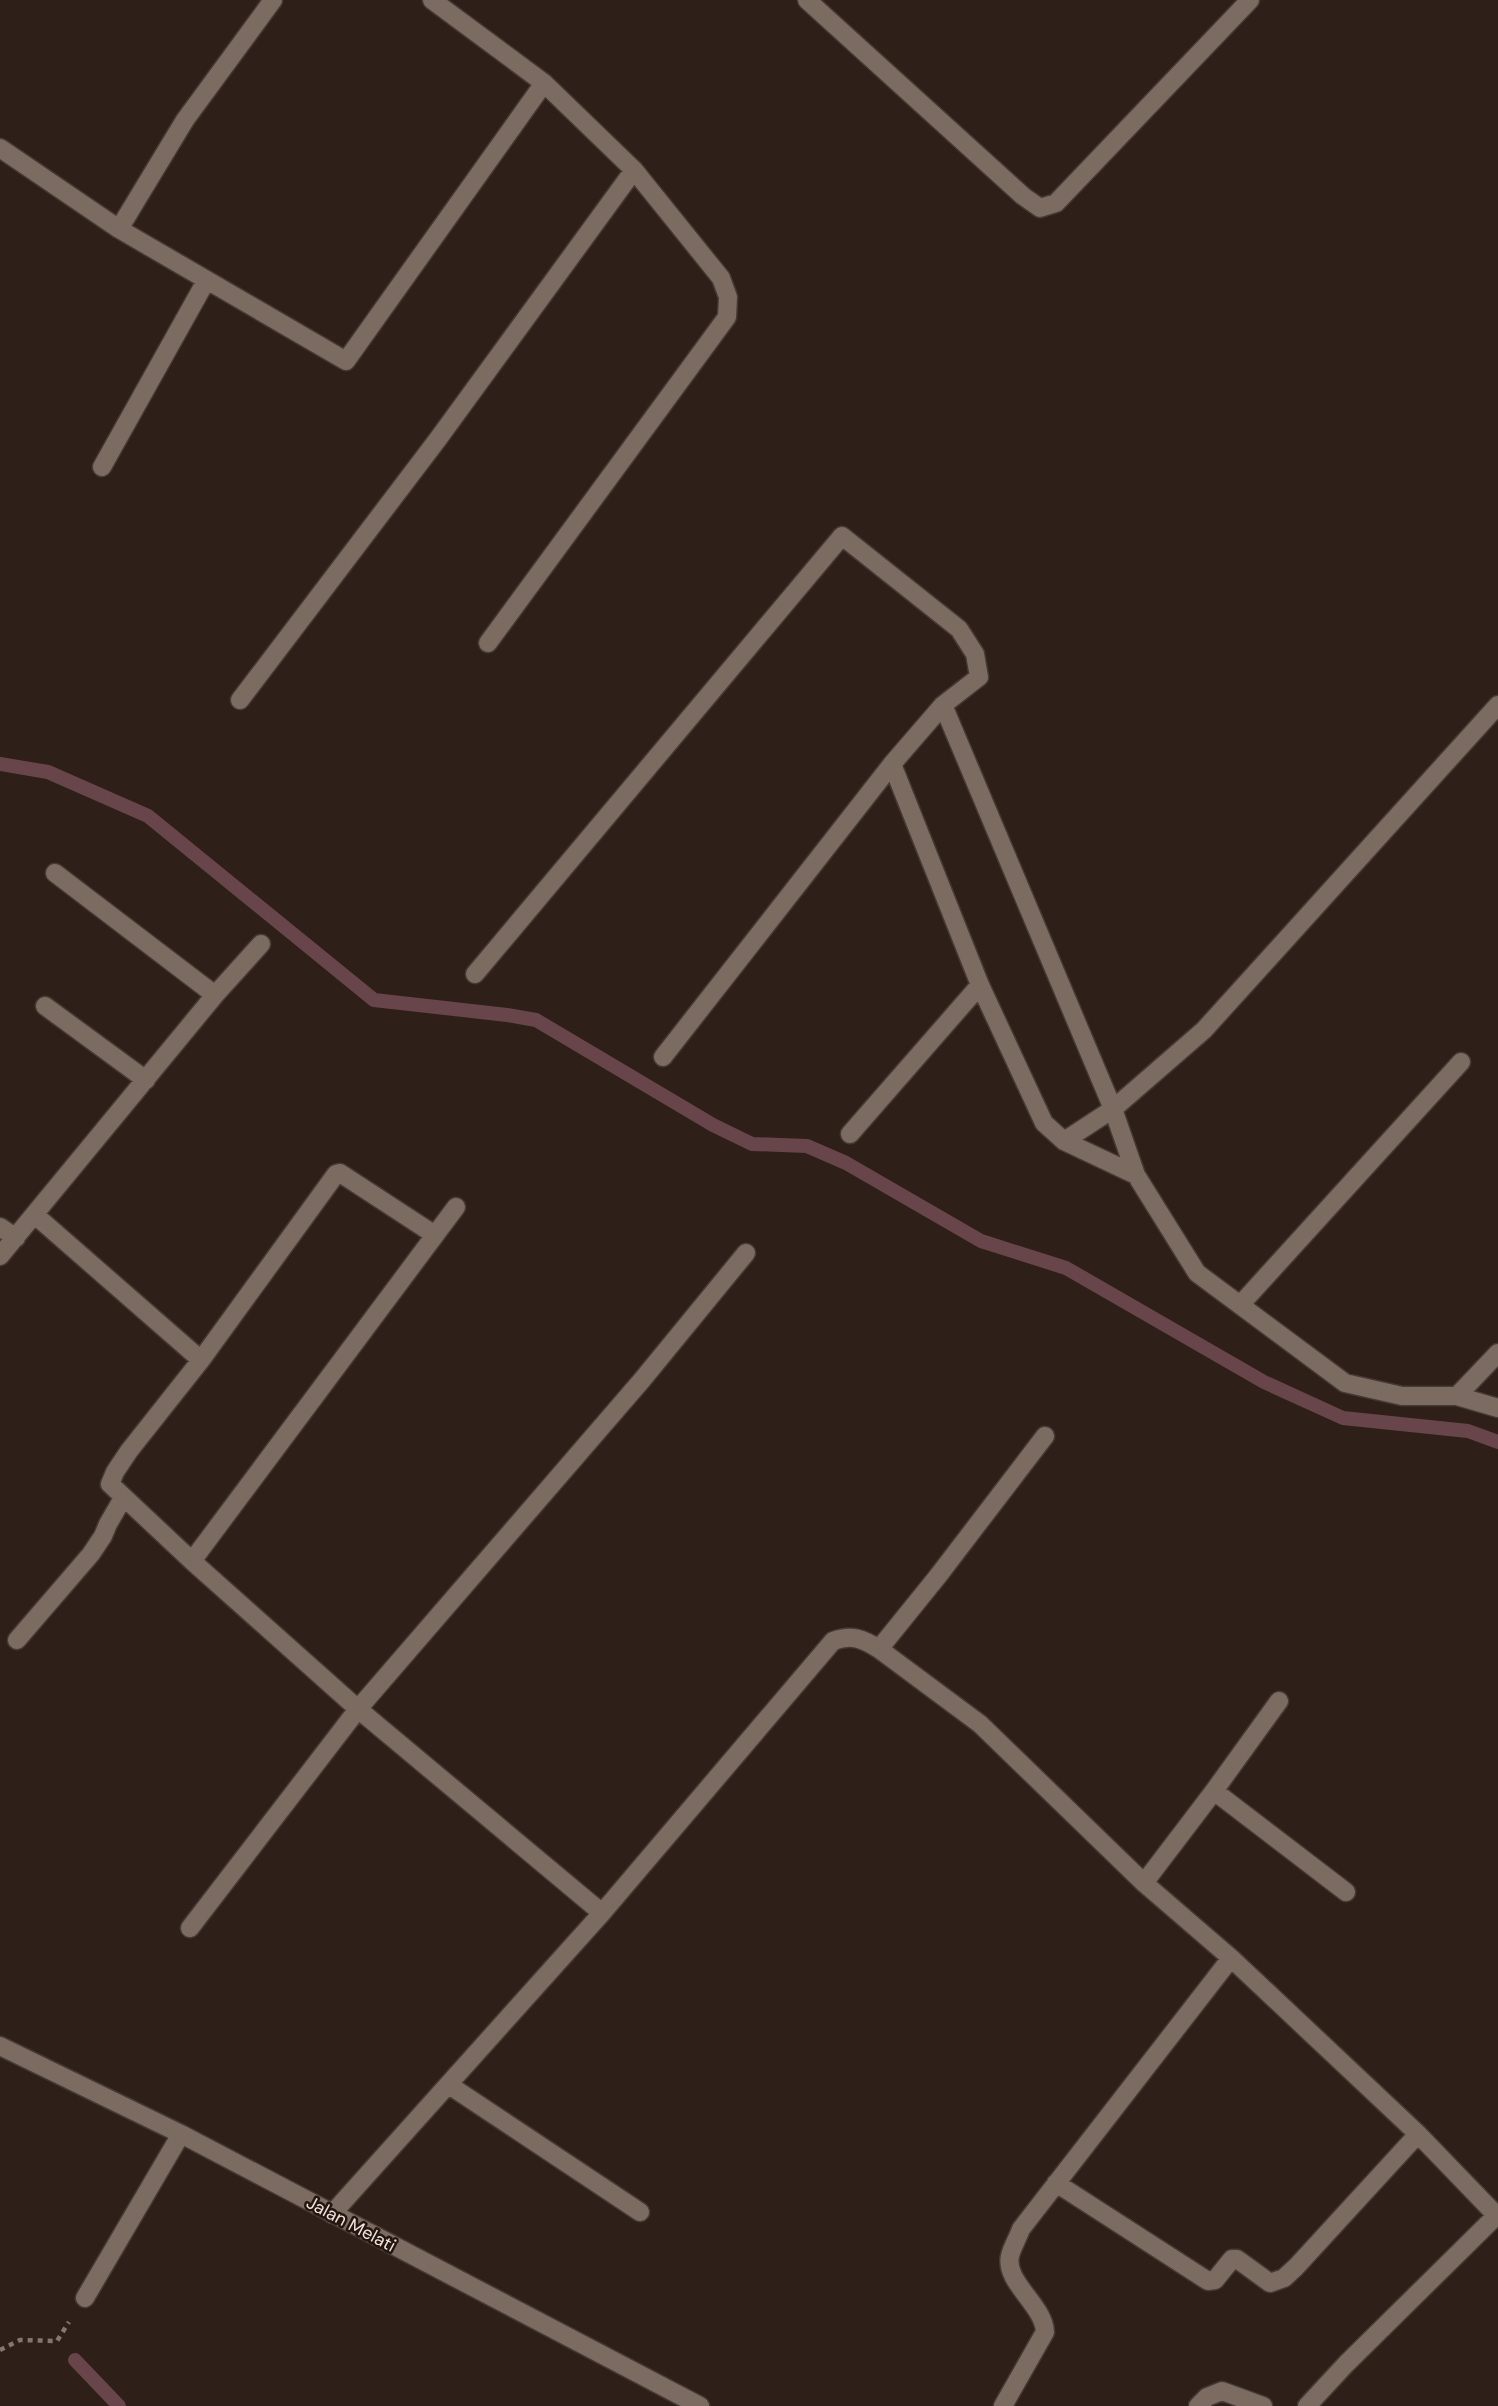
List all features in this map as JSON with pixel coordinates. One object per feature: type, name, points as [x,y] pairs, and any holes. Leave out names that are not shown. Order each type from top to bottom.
[{"type":"street","points":[[119,229],[185,120],[273,0]]},
{"type":"street","points":[[432,0],[544,83],[634,170],[721,278],[727,297],[727,317],[488,643]]},
{"type":"street","points":[[807,0],[1023,196],[1040,208],[1056,203],[1250,0]]},
{"type":"street","points":[[0,148],[119,229],[346,361],[544,83]]},
{"type":"street","points":[[240,700],[438,439],[634,170]]},
{"type":"street","points":[[102,467],[206,281]]},
{"type":"street","points":[[475,974],[842,536],[959,629],[975,653],[979,677],[943,705],[892,764],[663,1057]]},
{"type":"street","points":[[943,705],[1113,1110],[1136,1175],[1197,1273],[1345,1383],[1402,1396],[1457,1396],[1498,1408]]},
{"type":"street","points":[[1064,1141],[1113,1110],[1204,1030],[1498,705]]},
{"type":"street","points":[[892,764],[980,985],[1044,1123],[1064,1141],[1136,1175]]},
{"type":"street","points":[[55,873],[215,995]]},
{"type":"street","points":[[0,1256],[215,995],[261,944]]},
{"type":"street","points":[[850,1134],[980,985]]},
{"type":"street","points":[[45,1006],[146,1080]]},
{"type":"street","points":[[1241,1304],[1461,1062]]},
{"type":"street","points":[[435,1235],[340,1173],[336,1174],[201,1360],[115,1472],[110,1485],[358,1709],[602,1913]]},
{"type":"street","points":[[192,1561],[456,1207]]},
{"type":"street","points":[[35,1215],[201,1360]]},
{"type":"street","points":[[0,1227],[16,1238]]},
{"type":"street","points":[[190,1928],[358,1709],[634,1390],[746,1253]]},
{"type":"street","points":[[1457,1396],[1498,1353]]},
{"type":"street","points":[[878,1649],[938,1576],[1045,1436]]},
{"type":"street","points":[[17,1640],[91,1554],[123,1498]]},
{"type":"street","points":[[331,2214],[602,1913],[833,1641],[851,1637],[863,1639],[980,1724],[1144,1883],[1231,1958],[1418,2134],[1497,2216],[1346,2364],[1307,2406]]},
{"type":"street","points":[[1144,1883],[1279,1701]]},
{"type":"street","points":[[1214,1791],[1346,1892]]},
{"type":"street","points":[[1003,2406],[1045,2332],[1041,2317],[1011,2271],[1009,2258],[1021,2229],[1231,1958]]},
{"type":"street","name":"Jalan Melati","points":[[0,2046],[181,2134],[700,2406]]},
{"type":"street","points":[[449,2085],[640,2212]]},
{"type":"street","points":[[85,2298],[181,2134]]},
{"type":"street","points":[[1056,2183],[1208,2281],[1216,2280],[1232,2259],[1237,2259],[1270,2283],[1284,2278],[1296,2267],[1418,2134]]},
{"type":"street","points":[[1198,2406],[1207,2397],[1222,2391],[1263,2406]]},
{"type":"path","points":[[0,2350],[20,2340],[57,2340],[85,2298]]},
{"type":"waterway","points":[[0,764],[48,772],[148,816],[374,1000],[536,1020],[713,1125],[752,1144],[807,1146],[846,1163],[981,1241],[1066,1268],[1264,1382],[1343,1418],[1468,1431],[1498,1442]]},
{"type":"waterway","points":[[75,2360],[119,2406]]}]
